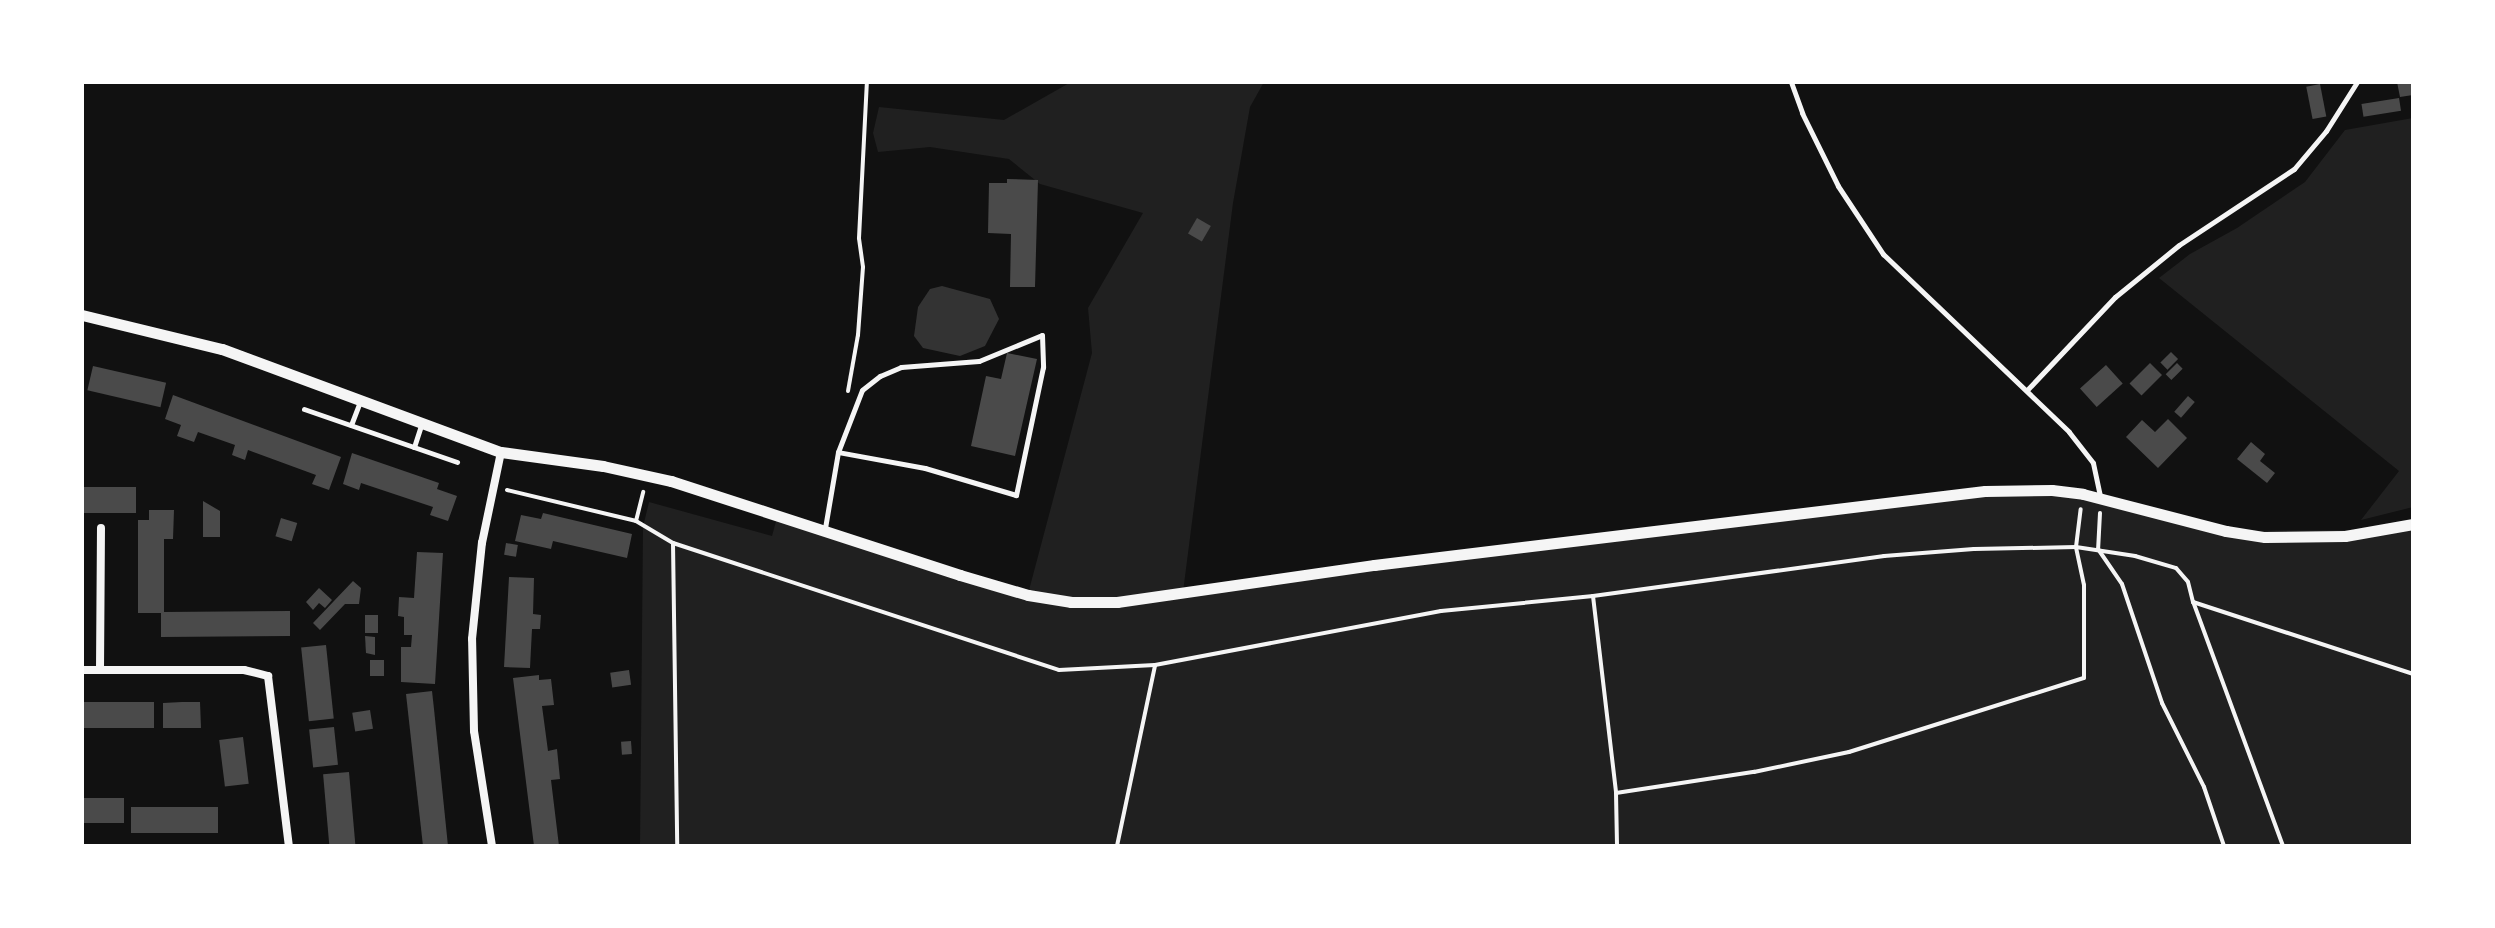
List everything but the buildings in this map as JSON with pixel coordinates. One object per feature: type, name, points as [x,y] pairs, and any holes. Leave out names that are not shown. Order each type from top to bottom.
[{"type":"street","points":[[82,315],[222,349],[501,452],[536,455],[671,481],[1028,595],[1071,602],[1117,602],[1374,565],[1985,491],[2052,490],[2083,494],[2226,531],[2265,537],[2345,536],[2413,524]]},
{"type":"street","points":[[492,846],[474,731],[472,639],[475,587],[501,452]]},
{"type":"street","points":[[100,670],[101,528]]},
{"type":"street","points":[[82,670],[244,670],[268,676],[289,846]]},
{"type":"lane","points":[[1791,82],[1802,113],[1838,186],[1883,254],[2027,390],[2093,463],[2100,498]]},
{"type":"lane","points":[[2027,390],[2115,297],[2179,245],[2294,169],[2326,131],[2357,82]]},
{"type":"lane","points":[[825,529],[838,452],[852,409],[862,390],[880,376],[901,367],[979,361],[1042,335],[1043,367],[1016,495],[925,468],[838,452]]},
{"type":"lane","points":[[351,425],[360,402]]},
{"type":"lane","points":[[304,409],[457,462]]},
{"type":"lane","points":[[414,447],[421,425]]},
{"type":"path","points":[[852,409],[847,387],[858,335],[863,267],[859,238],[867,82]]},
{"type":"path","points":[[493,487],[636,521],[673,543],[1059,670],[1155,665],[1441,611],[1593,596],[1884,556],[1974,549],[2098,549],[2176,568],[2188,582],[2283,846]]},
{"type":"path","points":[[636,521],[643,492]]},
{"type":"path","points":[[1616,793],[1754,772],[1849,752],[2084,678],[2084,585],[2076,547],[2083,494]]},
{"type":"path","points":[[2100,498],[2098,549],[2122,584],[2162,703],[2204,787],[2224,846]]},
{"type":"path","points":[[673,543],[677,846]]},
{"type":"path","points":[[1593,596],[1616,793],[1617,846]]},
{"type":"path","points":[[2193,602],[2413,674]]},
{"type":"path","points":[[1117,846],[1155,665]]},
{"type":"shaded area","points":[[1071,82],[1264,82],[1250,107],[1233,203],[1183,592],[1952,496],[2052,490],[2226,531],[2385,530],[2413,523],[2413,846],[640,846],[643,527],[649,502],[772,536],[778,514],[1028,594],[1092,353],[1088,308],[1143,213],[1040,184],[1009,159],[930,147],[878,152],[873,133],[879,107],[1004,120]]},
{"type":"shaded area","points":[[2413,118],[2413,507],[2361,520],[2399,471],[2159,278],[2190,254],[2237,228],[2305,182],[2345,130]]},
{"type":"shaded area","points":[[942,286],[990,299],[999,319],[985,346],[960,356],[923,348],[914,336],[918,307],[930,289]]}]
